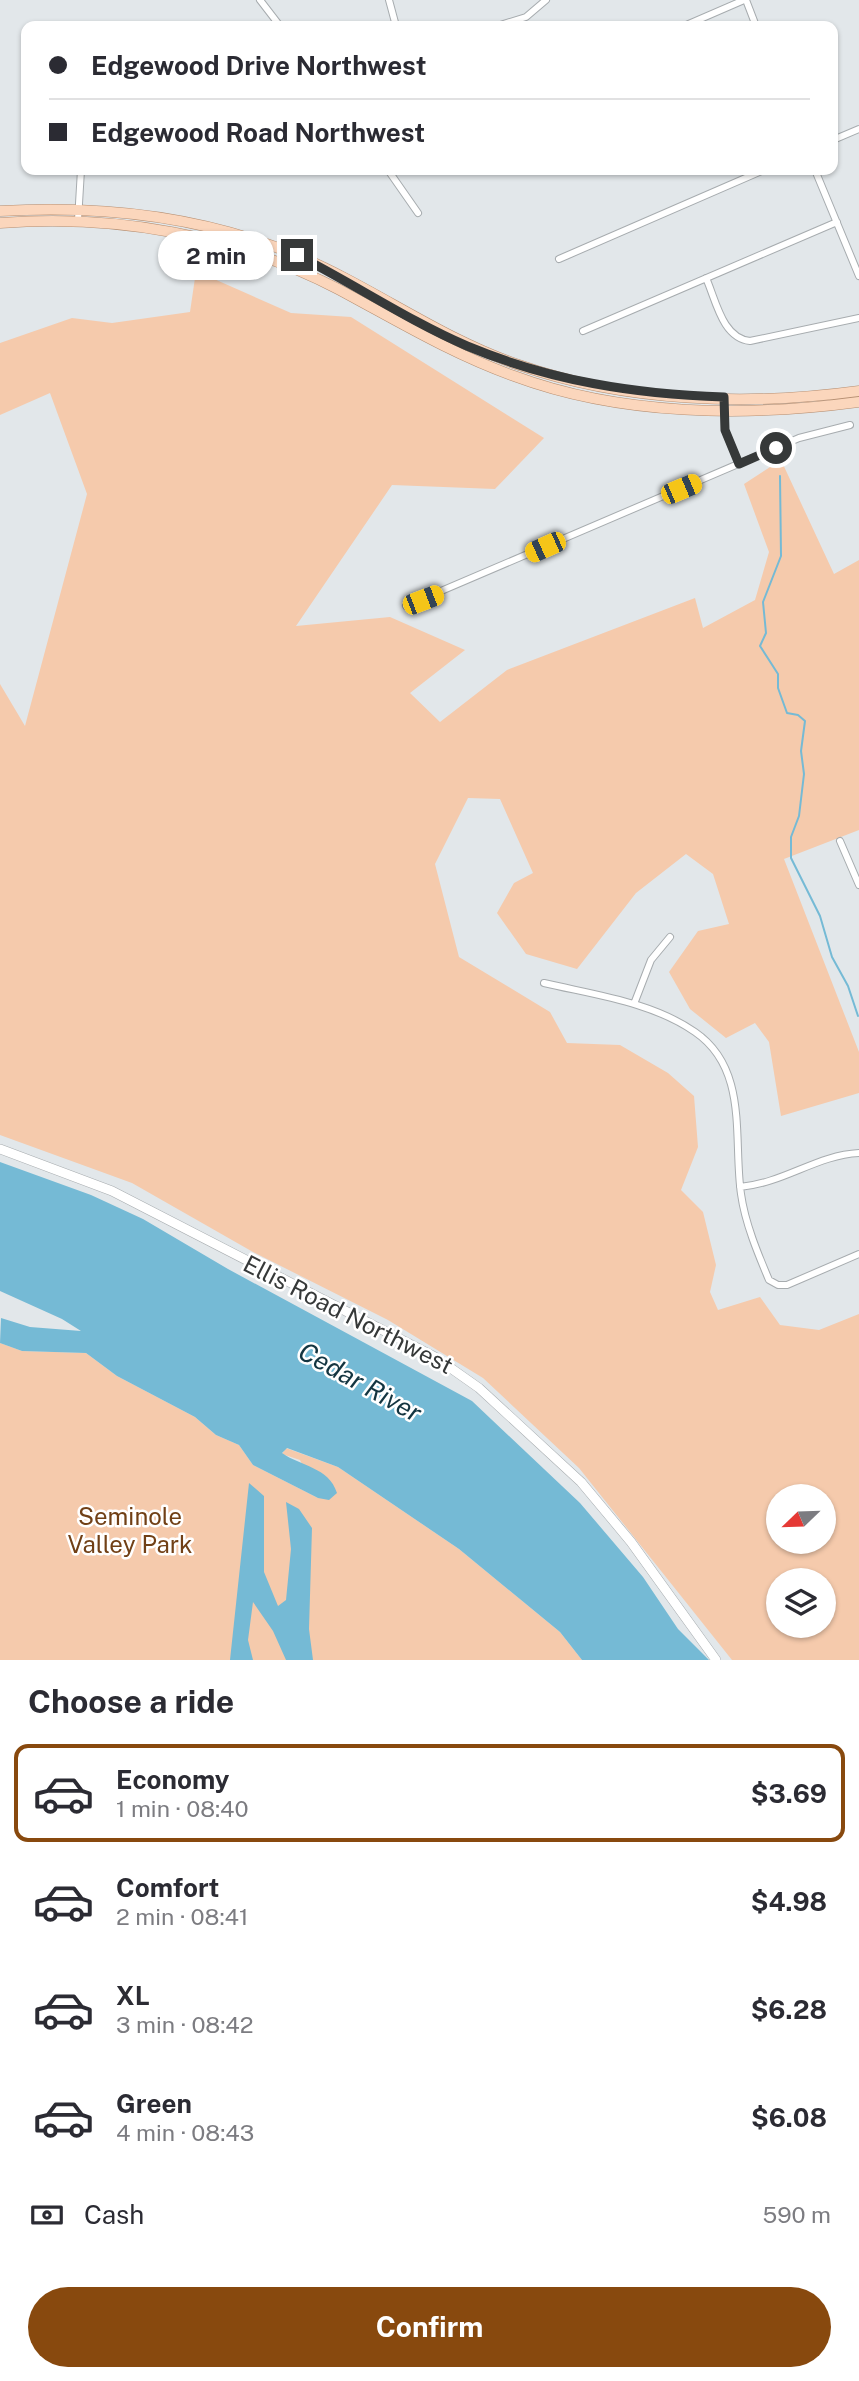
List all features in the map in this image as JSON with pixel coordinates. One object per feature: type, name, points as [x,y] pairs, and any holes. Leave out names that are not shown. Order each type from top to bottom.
[{"type":"main road","points":[[0,211],[79,208],[160,217],[261,242],[297,255],[339,276],[466,345],[555,377],[626,391],[724,397],[810,397],[859,391]]},
{"type":"main road","points":[[0,223],[78,220],[160,229],[256,253],[337,289],[463,356],[540,385],[626,403],[724,409],[801,409],[859,402]]},
{"type":"street","points":[[260,0],[276,21]]},
{"type":"street","points":[[389,0],[395,21]]},
{"type":"street","points":[[513,21],[526,17],[546,0]]},
{"type":"street","points":[[696,21],[745,0],[755,21]]},
{"type":"street","points":[[838,138],[859,128]]},
{"type":"street","points":[[78,220],[81,175]]},
{"type":"street","points":[[392,175],[418,212]]},
{"type":"street","points":[[559,258],[752,175]]},
{"type":"street","points":[[818,175],[859,276]]},
{"type":"street","points":[[583,331],[837,222]]},
{"type":"street","points":[[706,278],[727,328],[739,340],[750,341],[859,318]]},
{"type":"street","points":[[724,397],[725,430],[739,464]]},
{"type":"street","points":[[406,606],[814,433],[850,425]]},
{"type":"street","points":[[840,841],[859,884]]},
{"type":"street","points":[[634,1004],[651,960],[670,936]]},
{"type":"street","points":[[544,983],[634,1004],[698,1034],[714,1048],[725,1066],[734,1093],[740,1187],[758,1252],[774,1283],[787,1284],[859,1254]]},
{"type":"street","name":"Ellis Road Northwest","points":[[0,1149],[112,1191],[457,1371],[570,1472],[604,1508],[716,1660]]},
{"type":"street","points":[[740,1187],[775,1181],[828,1159],[859,1153]]},
{"type":"green space","points":[[196,271],[291,313],[351,317],[544,438],[495,489],[392,485],[296,626],[390,617],[465,650],[410,693],[440,722],[507,670],[695,598],[703,628],[755,600],[769,552],[744,484],[781,460],[834,574],[859,560],[859,830],[784,859],[859,1052],[859,1093],[781,1116],[769,1042],[755,1023],[726,1038],[690,1009],[669,972],[698,931],[729,924],[713,874],[686,854],[636,893],[577,969],[526,954],[497,913],[514,883],[533,873],[500,799],[468,798],[435,864],[459,957],[550,1012],[567,1043],[620,1045],[668,1073],[694,1096],[698,1147],[681,1190],[703,1212],[716,1265],[710,1292],[718,1310],[760,1297],[780,1325],[819,1330],[859,1314],[859,1660],[732,1660],[579,1468],[483,1378],[388,1320],[253,1252],[132,1183],[0,1135],[0,684],[25,726],[87,494],[50,393],[0,415],[0,343],[72,318],[112,323],[190,312]]},
{"type":"green space","name":"Seminole Valley Park","points":[[0,1343],[22,1351],[86,1353],[117,1376],[195,1417],[216,1435],[239,1445],[253,1465],[318,1498],[300,1460],[282,1454],[286,1448],[338,1467],[459,1549],[560,1632],[582,1660],[0,1660]]},
{"type":"water","name":"Cedar River","points":[[0,1162],[91,1195],[143,1219],[228,1269],[472,1401],[580,1503],[643,1577],[678,1629],[709,1660],[582,1660],[560,1632],[459,1549],[338,1467],[287,1448],[282,1453],[321,1472],[333,1484],[337,1493],[329,1500],[318,1498],[253,1465],[239,1445],[216,1435],[195,1417],[117,1376],[86,1353],[22,1351],[0,1343],[1,1318],[30,1327],[81,1331],[62,1319],[0,1291]]},
{"type":"water","points":[[249,1483],[264,1496],[264,1572],[278,1606],[286,1600],[291,1549],[286,1502],[299,1509],[312,1528],[309,1629],[313,1660],[286,1660],[273,1631],[253,1602],[248,1640],[253,1660],[230,1660]]},
{"type":"waterway","points":[[780,476],[781,556],[763,602],[766,633],[760,646],[778,674],[778,688],[787,713],[798,715],[805,721],[801,751],[804,774],[799,816],[791,837],[791,858],[820,916],[832,957],[848,986],[858,1016]]},
{"type":"route","points":[[297,255],[466,345],[519,365],[567,380],[626,391],[724,397],[725,430],[739,464],[776,448]]}]
